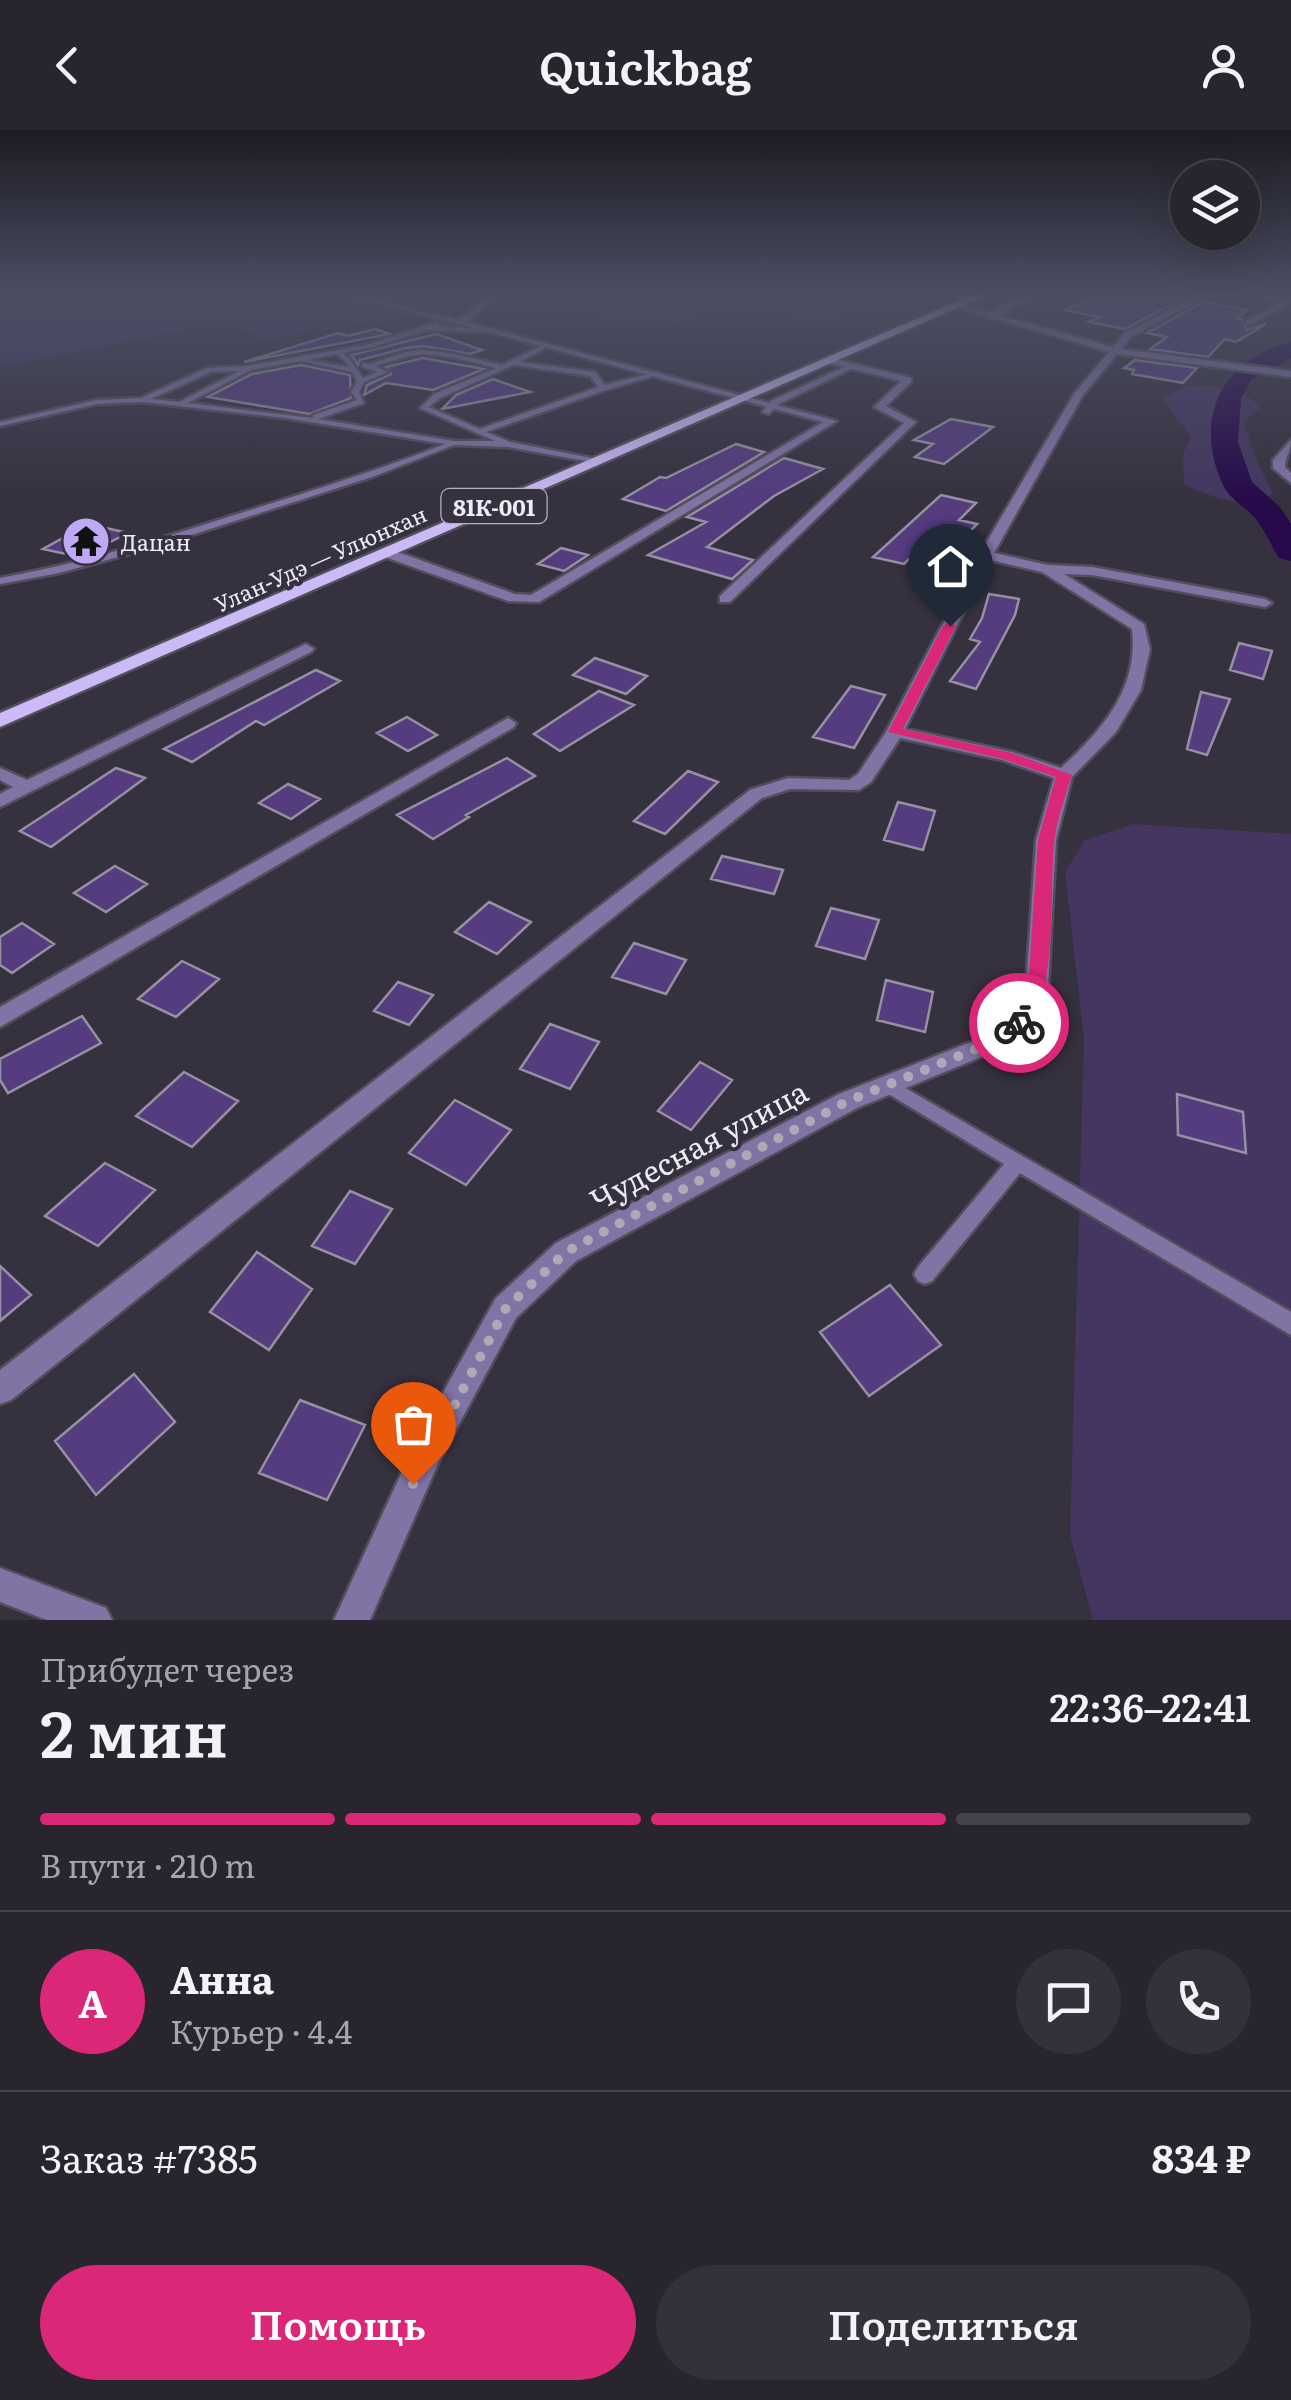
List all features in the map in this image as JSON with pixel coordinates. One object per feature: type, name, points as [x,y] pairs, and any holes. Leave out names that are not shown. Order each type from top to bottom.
[{"type":"main road","name":"Улан-Удэ — Улюнхан","points":[[0,721],[830,362]]},
{"type":"street","points":[[387,553],[514,598],[542,596],[832,421],[770,408],[746,397],[607,362]]},
{"type":"street","points":[[724,600],[911,422],[879,406],[910,382],[833,362]]},
{"type":"street","points":[[0,1389],[756,794],[788,783],[853,786],[865,778],[895,732],[986,555],[1079,394],[1106,362]]},
{"type":"street","points":[[1196,362],[1291,374]]},
{"type":"street","points":[[1291,443],[1279,460],[1279,468],[1291,479]]},
{"type":"street","points":[[986,555],[1046,569],[1092,570],[1266,603]]},
{"type":"street","points":[[895,732],[1006,756],[1064,775],[1103,739],[1132,688],[1143,643],[1139,627],[1046,569]]},
{"type":"street","points":[[0,801],[306,649]]},
{"type":"street","points":[[0,1018],[508,723]]},
{"type":"street","points":[[0,773],[27,788]]},
{"type":"street","name":"Чудесная улица","points":[[352,1620],[428,1450],[506,1308],[566,1252],[848,1101],[1006,1037],[1028,1013],[1037,988],[1046,840],[1064,775]]},
{"type":"street","points":[[0,1585],[94,1620]]},
{"type":"lane","points":[[144,400],[210,370],[283,362]]},
{"type":"lane","points":[[313,362],[351,367],[381,362]]},
{"type":"lane","points":[[346,362],[361,381]]},
{"type":"lane","points":[[478,362],[502,367]]},
{"type":"lane","points":[[508,444],[483,430],[424,408],[437,396],[515,362]]},
{"type":"lane","points":[[512,363],[632,380]]},
{"type":"lane","points":[[310,420],[357,404],[360,399],[355,392],[361,381],[384,372],[370,366]]},
{"type":"lane","points":[[770,408],[853,366]]},
{"type":"lane","points":[[182,404],[249,368]]},
{"type":"lane","points":[[592,374],[603,388]]},
{"type":"lane","points":[[483,430],[603,388],[656,374]]},
{"type":"lane","points":[[0,424],[98,402],[144,400],[454,443],[508,444],[594,462]]},
{"type":"lane","points":[[0,436],[58,411]]},
{"type":"lane","points":[[0,581],[59,572],[123,554],[381,472],[454,443]]},
{"type":"lane","points":[[888,1085],[1291,1324]]},
{"type":"lane","points":[[924,1274],[1018,1162]]},
{"type":"shaded area","points":[[0,362],[27,362],[0,367]]},
{"type":"shaded area","points":[[1189,385],[1237,392],[1260,408],[1244,421],[1254,455],[1273,494],[1249,501],[1228,500],[1184,484],[1183,454],[1191,437],[1162,398]]},
{"type":"shaded area","points":[[1133,824],[1291,834],[1291,1620],[1093,1620],[1070,1535],[1084,1039],[1065,872],[1085,840]]},
{"type":"building","points":[[408,362],[443,362],[484,369],[433,390],[386,383],[364,395],[367,385],[391,374],[386,367]]},
{"type":"building","points":[[1133,362],[1147,362],[1197,368],[1183,383],[1132,374],[1134,370],[1124,368]]},
{"type":"building","points":[[301,365],[350,375],[351,398],[310,414],[208,397],[252,374]]},
{"type":"building","points":[[493,379],[530,392],[442,409],[456,395]]},
{"type":"building","points":[[951,419],[993,427],[944,464],[915,457],[933,444],[914,440]]},
{"type":"building","points":[[736,444],[764,452],[666,511],[623,499],[660,477],[666,478]]},
{"type":"building","points":[[784,458],[823,469],[774,496],[707,547],[753,560],[732,579],[648,555],[706,522],[687,517]]},
{"type":"building","points":[[941,495],[976,503],[959,520],[977,524],[943,559],[915,553],[904,564],[873,557]]},
{"type":"building","name":"Дацан","points":[[88,524],[128,533],[80,557],[43,549]]},
{"type":"building","points":[[561,548],[588,555],[564,571],[538,564]]},
{"type":"building","points":[[989,594],[1019,599],[1015,615],[976,689],[950,681],[980,642],[970,639]]},
{"type":"building","points":[[1239,643],[1272,651],[1263,679],[1230,670]]},
{"type":"building","points":[[595,658],[647,676],[626,694],[573,675]]},
{"type":"building","points":[[316,670],[340,681],[264,725],[256,721],[192,762],[164,749]]},
{"type":"building","points":[[851,686],[885,695],[854,748],[813,737]]},
{"type":"building","points":[[599,691],[634,705],[560,751],[534,734]]},
{"type":"building","points":[[1201,692],[1230,699],[1207,755],[1187,749]]},
{"type":"building","points":[[407,717],[437,735],[408,751],[377,733]]},
{"type":"building","points":[[507,758],[535,776],[466,815],[469,817],[433,839],[397,815]]},
{"type":"building","points":[[116,768],[145,778],[51,847],[20,831]]},
{"type":"building","points":[[688,771],[718,782],[665,834],[634,821]]},
{"type":"building","points":[[288,784],[320,799],[291,819],[259,803]]},
{"type":"building","points":[[898,802],[935,811],[923,850],[884,840]]},
{"type":"building","points":[[722,856],[783,870],[774,894],[711,879]]},
{"type":"building","points":[[115,866],[147,884],[106,912],[74,893]]},
{"type":"building","points":[[489,902],[531,922],[497,954],[455,932]]},
{"type":"building","points":[[831,908],[879,920],[865,959],[816,946]]},
{"type":"building","points":[[22,923],[54,944],[12,973],[0,965],[0,937]]},
{"type":"building","points":[[634,943],[686,960],[666,994],[612,977]]},
{"type":"building","points":[[182,961],[219,979],[176,1017],[138,999]]},
{"type":"building","points":[[886,980],[933,992],[925,1032],[877,1020]]},
{"type":"building","points":[[398,982],[433,995],[409,1025],[374,1011]]},
{"type":"building","points":[[82,1016],[101,1043],[8,1093],[0,1080],[0,1059]]},
{"type":"building","points":[[550,1024],[599,1042],[570,1089],[520,1069]]},
{"type":"building","points":[[700,1062],[732,1080],[691,1130],[658,1111]]},
{"type":"building","points":[[184,1072],[238,1101],[192,1147],[136,1116]]},
{"type":"building","points":[[1177,1094],[1243,1112],[1246,1153],[1178,1135]]},
{"type":"building","points":[[455,1100],[511,1130],[466,1185],[409,1153]]},
{"type":"building","points":[[105,1163],[155,1190],[98,1246],[45,1216]]},
{"type":"building","points":[[350,1191],[392,1209],[355,1264],[312,1246]]},
{"type":"building","points":[[257,1252],[312,1289],[269,1350],[210,1312]]},
{"type":"building","points":[[0,1266],[31,1295],[0,1321]]},
{"type":"building","points":[[890,1285],[941,1345],[869,1396],[820,1332]]},
{"type":"building","points":[[134,1374],[175,1422],[96,1495],[55,1441]]},
{"type":"building","points":[[300,1400],[365,1425],[327,1500],[259,1473]]},
{"type":"waterway","points":[[1267,362],[1243,374],[1228,398],[1224,442],[1238,486],[1269,514],[1291,551]]},
{"type":"way so far","points":[[413,1484],[506,1308],[566,1252],[848,1101],[1006,1037],[1019,1023]]},
{"type":"place","name":"Дацан","points":[[86,541]]},
{"type":"route","points":[[950,626],[895,732],[961,744],[1064,775],[1046,840],[1037,988],[1028,1013],[1019,1023]]}]
